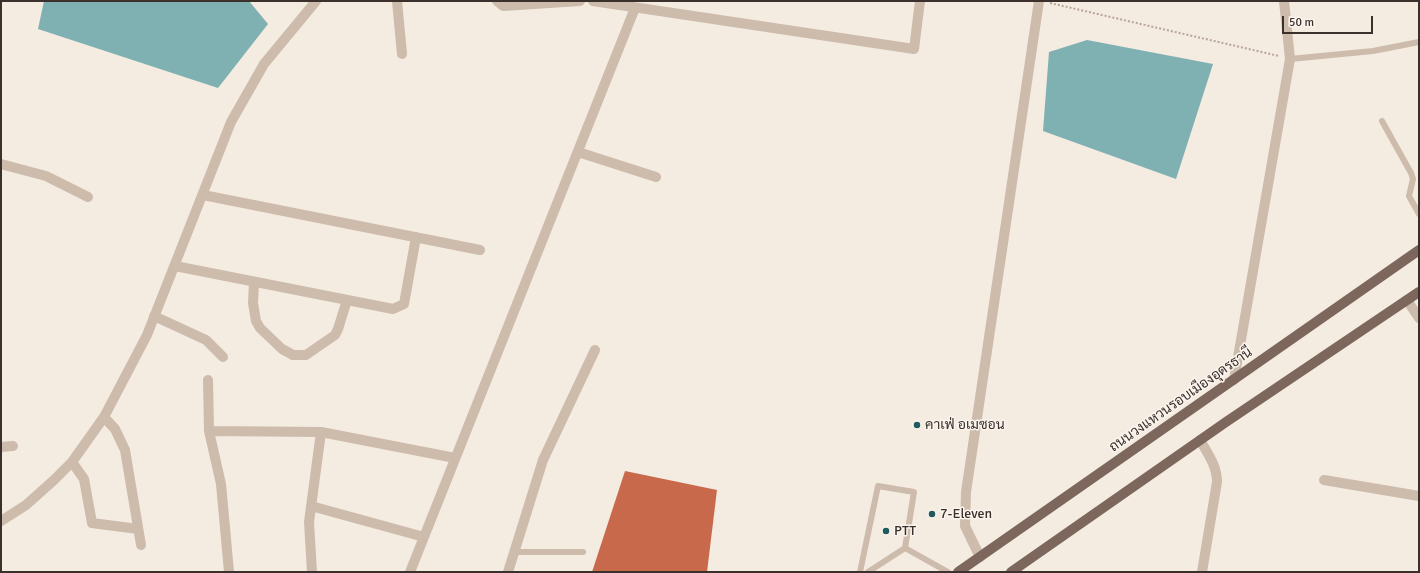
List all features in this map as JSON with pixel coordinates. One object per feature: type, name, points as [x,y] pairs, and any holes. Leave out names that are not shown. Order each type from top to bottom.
[{"type":"main road","name":"ถนนวงแหวนรอบเมืองอุดรธานี","points":[[958,572],[1419,250]]},
{"type":"main road","points":[[1011,572],[1200,440],[1419,292]]},
{"type":"street","points":[[1,521],[26,505],[72,462],[104,417],[147,335],[231,122],[264,64],[316,1]]},
{"type":"street","points":[[397,1],[402,54]]},
{"type":"street","points":[[497,1],[503,6],[580,1]]},
{"type":"street","points":[[595,1],[914,49],[920,1]]},
{"type":"street","points":[[1234,380],[1290,59],[1284,1]]},
{"type":"street","points":[[980,557],[965,526],[966,492],[1044,2]]},
{"type":"street","points":[[410,572],[635,8]]},
{"type":"street","points":[[578,152],[656,177]]},
{"type":"street","points":[[1,164],[46,176],[88,197]]},
{"type":"street","points":[[203,195],[480,250]]},
{"type":"street","points":[[175,266],[393,309],[404,304],[416,237]]},
{"type":"street","points":[[254,282],[253,303],[258,324],[282,349],[293,355],[306,355],[335,334],[347,300]]},
{"type":"street","points":[[1407,300],[1419,318]]},
{"type":"street","points":[[154,316],[206,340],[223,357]]},
{"type":"street","points":[[508,572],[544,460],[595,350]]},
{"type":"street","points":[[208,380],[209,431],[221,484],[229,572]]},
{"type":"street","points":[[104,417],[115,429],[125,450],[141,545]]},
{"type":"street","points":[[209,431],[321,432],[455,458]]},
{"type":"street","points":[[312,572],[309,522],[321,432]]},
{"type":"street","points":[[1200,440],[1217,472],[1217,482],[1202,572]]},
{"type":"street","points":[[1,447],[13,446]]},
{"type":"street","points":[[72,462],[84,479],[92,523],[138,530]]},
{"type":"street","points":[[1324,480],[1419,496]]},
{"type":"street","points":[[311,506],[424,537]]},
{"type":"lane","points":[[1290,59],[1373,50],[1419,42]]},
{"type":"lane","points":[[1382,121],[1411,173],[1413,179],[1409,196],[1419,214]]},
{"type":"lane","points":[[860,572],[878,486],[914,492],[905,548],[868,572]]},
{"type":"lane","points":[[905,548],[948,572]]},
{"type":"lane","points":[[515,552],[583,552]]},
{"type":"path","points":[[1044,2],[1290,59]]},
{"type":"water","points":[[44,1],[249,1],[268,24],[218,88],[38,29]]},
{"type":"water","points":[[1087,40],[1213,64],[1176,179],[1043,131],[1049,52]]},
{"type":"building","points":[[625,471],[717,490],[707,572],[592,572]]},
{"type":"place","name":"คาเฟ่ อเมซอน","points":[[917,425]]},
{"type":"place","name":"7-Eleven","points":[[932,514]]},
{"type":"place","name":"PTT","points":[[886,531]]}]
